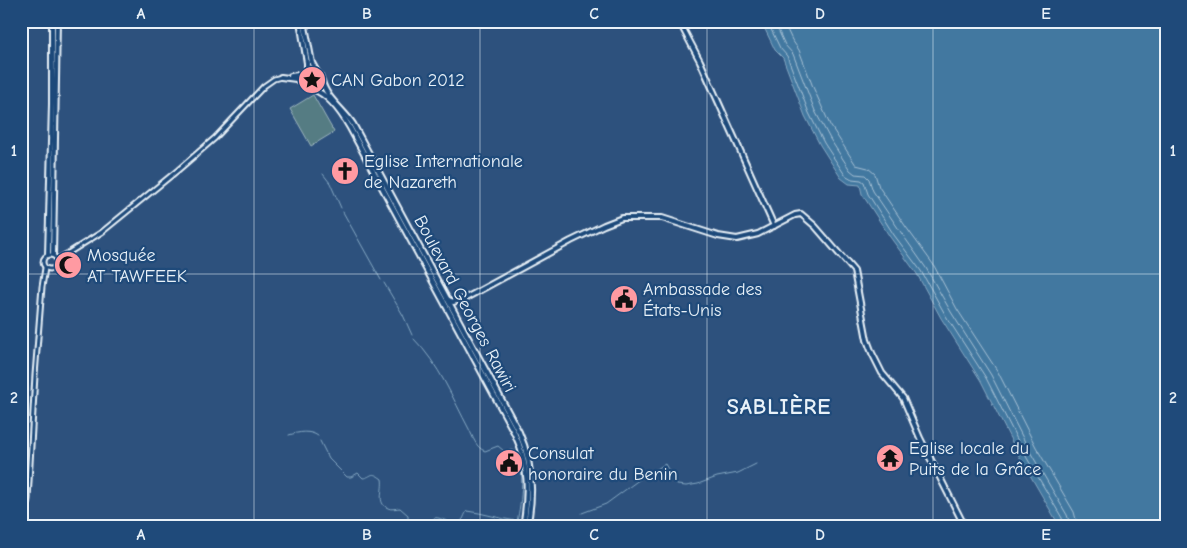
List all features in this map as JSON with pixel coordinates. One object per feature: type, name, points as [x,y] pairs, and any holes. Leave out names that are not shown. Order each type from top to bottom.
[{"type":"main road","points":[[51,255],[52,21]]},
{"type":"main road","points":[[51,255],[57,21]]},
{"type":"main road","points":[[300,21],[307,63],[303,79],[304,84]]},
{"type":"main road","points":[[281,77],[296,79],[312,89],[318,87],[322,81],[312,64],[304,21]]},
{"type":"main road","points":[[679,21],[700,61],[774,226]]},
{"type":"main road","points":[[281,77],[312,71],[317,72]]},
{"type":"main road","name":"Boulevard Georges Rawiri","points":[[322,81],[327,93],[347,114],[353,124],[511,417],[530,465],[532,484],[527,527]]},
{"type":"main road","name":"Boulevard Georges Rawiri","points":[[312,89],[327,99],[350,128],[514,432],[524,456],[527,478],[527,497],[523,527]]},
{"type":"main road","points":[[447,299],[452,302],[459,301],[506,278],[571,241],[622,218],[662,218],[732,239],[748,237],[795,215],[804,216],[854,271],[867,340],[872,353],[882,373],[903,398],[920,438],[965,527]]},
{"type":"main road","points":[[454,312],[455,305],[459,301]]},
{"type":"street","points":[[45,268],[50,270],[55,268],[57,260],[88,242],[107,228],[213,140],[264,86],[274,79],[281,77]]},
{"type":"street","points":[[24,527],[42,286],[45,268],[42,261],[51,255],[57,260]]},
{"type":"green space","points":[[309,73],[315,73],[319,80],[315,87],[309,87],[305,83],[305,77]]},
{"type":"green space","points":[[313,95],[334,132],[311,146],[290,109]]},
{"type":"water","points":[[761,21],[1166,21],[1166,527],[1060,527],[1019,456],[981,381],[941,318],[917,274],[862,194],[860,185],[849,184],[841,178],[820,145],[805,116],[783,58],[775,50]]},
{"type":"waterway","points":[[323,174],[330,183],[341,208]]},
{"type":"waterway","points":[[343,212],[381,280]]},
{"type":"waterway","points":[[384,283],[403,315],[412,335]]},
{"type":"waterway","points":[[414,339],[431,359],[477,445],[485,451],[498,446],[504,451],[513,450],[520,463],[522,483],[517,521],[467,511],[460,522],[452,523],[434,518],[429,527]]},
{"type":"waterway","points":[[289,435],[304,432],[318,436]]},
{"type":"waterway","points":[[320,441],[329,459],[347,477],[358,473],[363,478],[373,474],[382,479],[382,503],[389,509],[400,508],[408,515],[408,527]]},
{"type":"waterway","points":[[582,513],[606,504],[640,479],[665,464],[677,485],[686,486],[738,473],[756,464]]},
{"type":"place","name":"CAN Gabon 2012","points":[[312,80]]},
{"type":"place","name":"Eglise Internationale de Nazareth","points":[[345,171]]},
{"type":"place","name":"Mosquée AT TAWFEEK","points":[[68,265]]},
{"type":"place","name":"Ambassade des États-Unis","points":[[624,299]]},
{"type":"place","name":"Eglise locale du Puits de la Grâce","points":[[890,458]]},
{"type":"place","name":"Consulat honoraire du Benin","points":[[509,463]]},
{"type":"district","name":"SABLIÈRE","points":[[779,407]]}]
